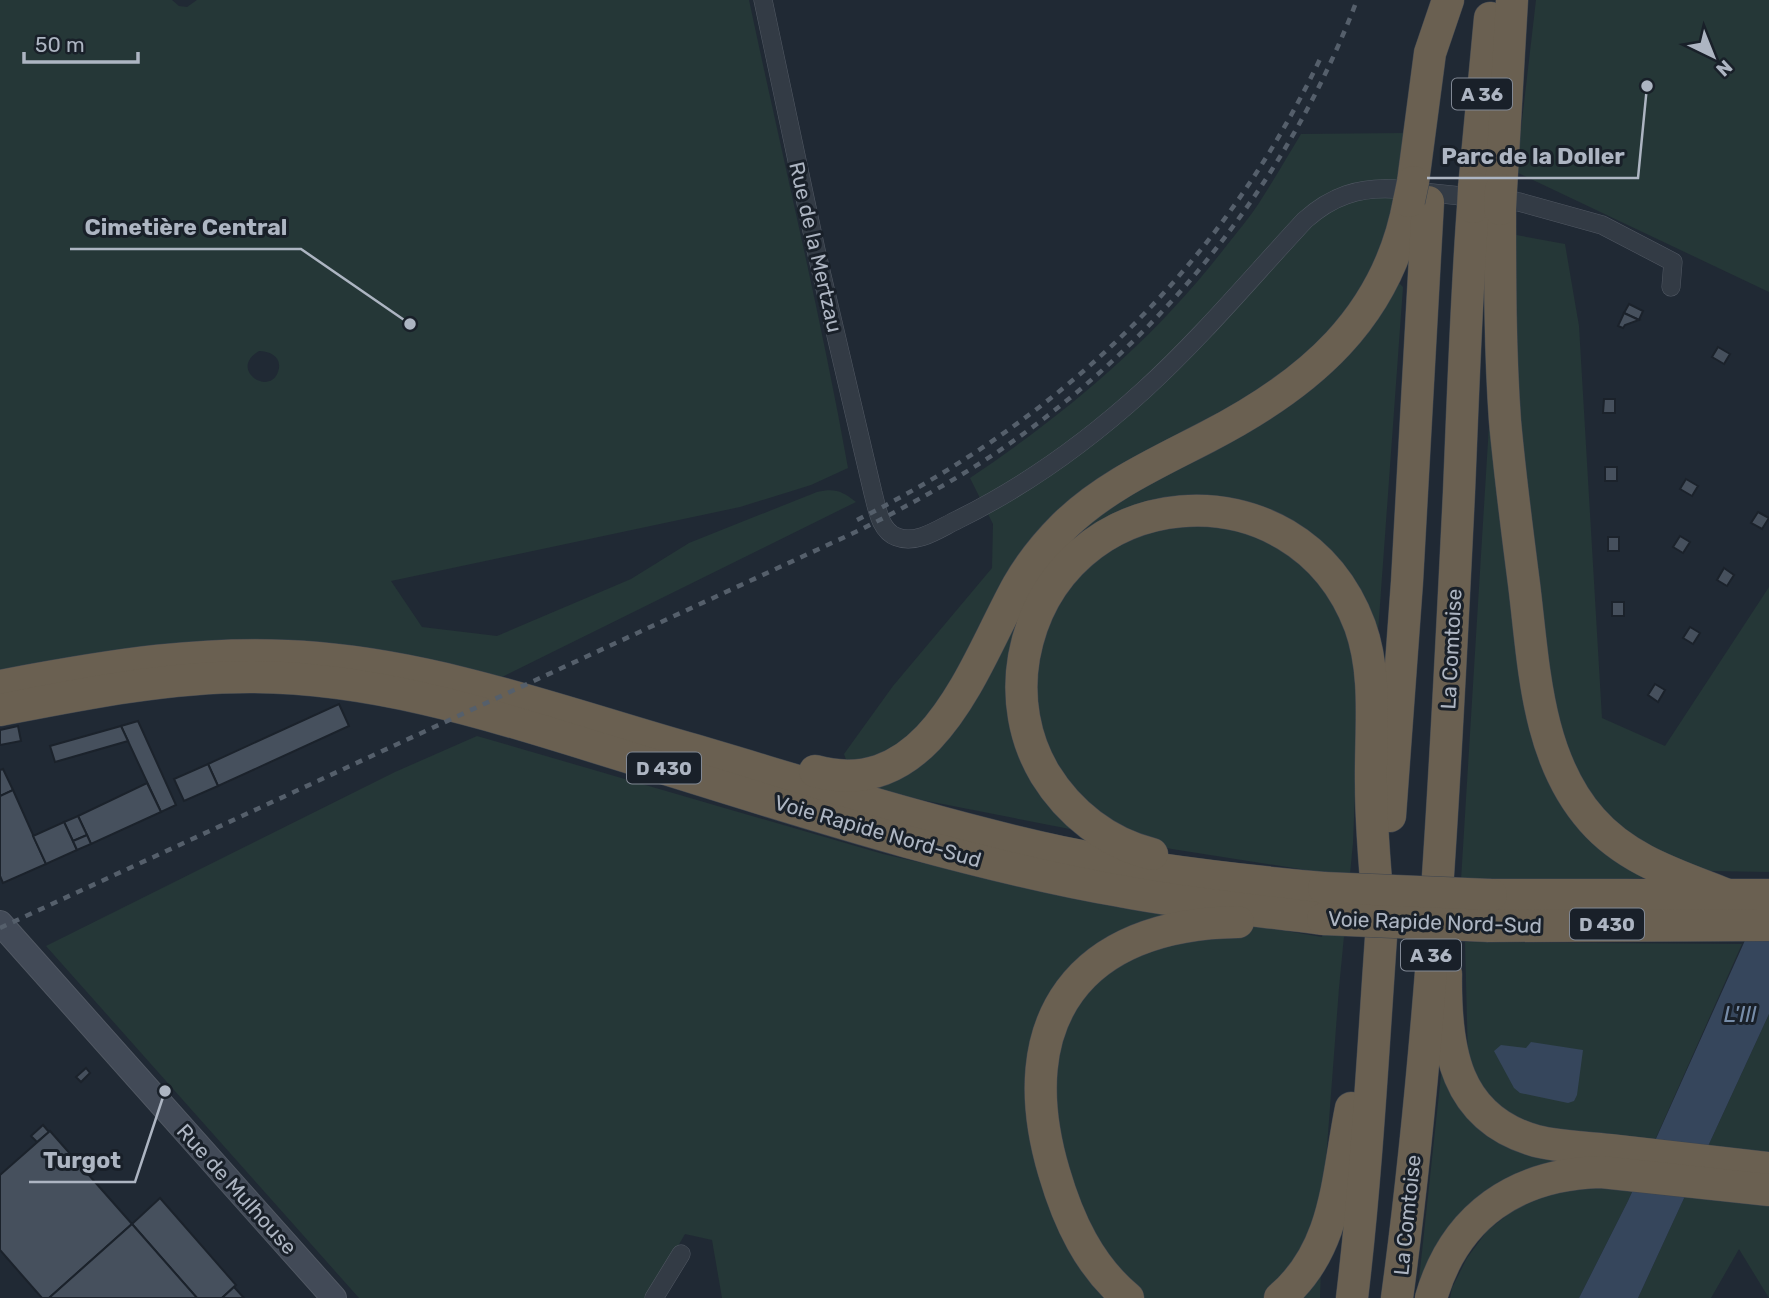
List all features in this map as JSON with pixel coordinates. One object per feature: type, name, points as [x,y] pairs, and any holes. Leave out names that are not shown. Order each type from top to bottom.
[{"type":"highway","name":"A 36","points":[[1352,1298],[1364,1202],[1376,985],[1407,582],[1420,192],[1448,0]]},
{"type":"highway","name":"La Comtoise","points":[[1397,1298],[1409,1212],[1434,922],[1453,612],[1464,341],[1487,198],[1493,0]]},
{"type":"highway","points":[[1512,0],[1487,198],[1500,294],[1505,421],[1536,680],[1549,742],[1569,787],[1608,836],[1649,864],[1728,904]]},
{"type":"highway","points":[[686,748],[772,760],[838,776],[874,772],[897,762],[917,748],[936,731],[953,710],[1019,583],[1040,552],[1064,526],[1119,483],[1279,396],[1337,347],[1360,319],[1378,290],[1420,192]]},
{"type":"highway","points":[[1324,888],[1129,847],[1081,817],[1052,785],[1027,731],[1021,695],[1022,668],[1033,623],[1053,584],[1081,553],[1114,529],[1155,515],[1179,512],[1215,513],[1248,519],[1284,534],[1330,573],[1360,627],[1370,668],[1373,861],[1381,930]]},
{"type":"highway","points":[[1453,612],[1446,996],[1454,1061],[1469,1097],[1496,1125],[1619,1173],[1769,1190]]},
{"type":"highway","name":"Voie Rapide Nord-Sud","points":[[0,686],[113,666],[209,655],[318,658],[372,665],[461,682],[914,814],[1061,852],[1216,878],[1324,888],[1728,904],[1769,925]]},
{"type":"highway","name":"Voie Rapide Nord-Sud","points":[[0,709],[77,695],[201,679],[251,677],[385,689],[512,721],[883,834],[981,861],[1120,891],[1323,919],[1489,926],[1728,904],[1769,895]]},
{"type":"highway","points":[[1128,1298],[1104,1275],[1081,1241],[1063,1200],[1050,1158],[1040,1088],[1042,1053],[1053,1017],[1062,1000],[1084,973],[1114,951],[1148,936],[1204,923],[1323,919]]},
{"type":"highway","points":[[1280,1298],[1301,1278],[1328,1227],[1341,1177],[1349,1118],[1376,985]]},
{"type":"highway","points":[[1431,1298],[1447,1259],[1462,1234],[1480,1215],[1497,1202],[1583,1160],[1769,1168]]},
{"type":"main road","name":"Rue de Mulhouse","points":[[0,923],[334,1298]]},
{"type":"street","name":"Rue de la Mertzau","points":[[763,0],[816,250],[873,493],[884,526],[895,536],[910,539],[931,533],[977,510],[1039,473],[1094,433],[1146,388],[1305,220],[1327,203],[1351,192],[1377,188],[1394,189],[1519,202],[1602,225],[1673,262],[1671,287]]},
{"type":"street","points":[[654,1298],[681,1254]]},
{"type":"shaded area","points":[[0,0],[172,0],[179,6],[187,7],[197,0],[749,0],[813,292],[848,468],[811,485],[740,507],[391,581],[422,627],[497,636],[631,579],[689,543],[817,492],[838,491],[856,502],[500,678],[0,673]],"holes":[[[263,351],[275,356],[279,363],[278,372],[267,382],[254,378],[248,365],[251,358]]]},
{"type":"shaded area","points":[[1536,0],[1769,0],[1769,292],[1516,172]]},
{"type":"shaded area","points":[[1405,133],[1395,202],[1379,263],[1403,287],[1377,646],[1355,681],[1357,743],[1353,843],[1323,1200],[1320,1298],[722,1298],[712,1240],[685,1234],[648,1298],[359,1298],[46,946],[395,772],[477,736],[883,854],[1046,891],[1322,937],[1325,873],[1172,849],[856,787],[844,754],[893,686],[992,568],[993,524],[970,478],[1075,400],[1170,312],[1252,214],[1301,134]]},
{"type":"shaded area","points":[[1511,234],[1565,244],[1579,326],[1602,718],[1665,746],[1769,587],[1769,872],[1710,871],[1658,855],[1655,877],[1597,881],[1461,880],[1493,360]]},
{"type":"shaded area","points":[[1465,942],[1742,944],[1628,1201],[1579,1298],[1450,1298],[1467,1258],[1487,1231],[1516,1208],[1541,1170],[1417,1298],[1442,1066],[1468,1060]]},
{"type":"shaded area","points":[[1769,1014],[1769,1298],[1739,1249],[1711,1298],[1638,1298]]},
{"type":"water","name":"L'Ill","points":[[1769,887],[1769,1014],[1638,1298],[1579,1298],[1628,1201]]},
{"type":"water","points":[[1531,1042],[1583,1050],[1574,1101],[1568,1103],[1520,1093],[1514,1088],[1494,1051],[1501,1045],[1526,1048]]},
{"type":"building","points":[[1629,304],[1643,311],[1639,320],[1624,313]]},
{"type":"building","points":[[1624,313],[1639,320],[1623,328],[1618,326]]},
{"type":"building","points":[[1718,347],[1730,354],[1724,364],[1712,357]]},
{"type":"building","points":[[1604,399],[1615,399],[1615,413],[1603,413]]},
{"type":"building","points":[[1605,467],[1617,467],[1617,481],[1605,481]]},
{"type":"building","points":[[1686,479],[1698,486],[1692,496],[1680,489]]},
{"type":"building","points":[[1758,512],[1769,518],[1762,529],[1751,523]]},
{"type":"building","points":[[1680,536],[1690,542],[1683,553],[1673,547]]},
{"type":"building","points":[[1608,537],[1619,537],[1619,551],[1608,551]]},
{"type":"building","points":[[1724,568],[1734,575],[1727,586],[1717,580]]},
{"type":"building","points":[[1612,602],[1624,602],[1624,616],[1612,616]]},
{"type":"building","points":[[1690,627],[1700,633],[1693,644],[1683,638]]},
{"type":"building","points":[[1655,684],[1665,690],[1658,702],[1648,695]]},
{"type":"building","points":[[339,704],[349,726],[218,786],[208,764]]},
{"type":"building","points":[[138,721],[176,805],[161,812],[121,726]]},
{"type":"building","points":[[18,726],[21,741],[0,745],[0,730]]},
{"type":"building","points":[[121,726],[128,741],[55,762],[50,746]]},
{"type":"building","points":[[208,764],[218,786],[184,801],[174,779]]},
{"type":"building","points":[[3,769],[13,790],[0,796],[0,770]]},
{"type":"building","points":[[147,783],[161,812],[91,844],[78,816]]},
{"type":"building","points":[[13,790],[46,864],[3,883],[0,876],[0,796]]},
{"type":"building","points":[[78,816],[87,835],[73,841],[64,822]]},
{"type":"building","points":[[64,822],[77,850],[46,864],[33,836]]},
{"type":"building","points":[[87,835],[91,844],[77,850],[73,841]]},
{"type":"building","points":[[86,1068],[90,1073],[81,1082],[76,1077]]},
{"type":"building","points":[[43,1125],[49,1132],[37,1142],[31,1136]]},
{"type":"building","points":[[50,1131],[132,1224],[49,1298],[42,1298],[0,1250],[0,1175]]},
{"type":"building","points":[[160,1198],[236,1285],[222,1298],[197,1298],[132,1224]]},
{"type":"building","points":[[132,1224],[197,1298],[49,1298]]},
{"type":"building","points":[[234,1287],[244,1298],[222,1298]]},
{"type":"railway","points":[[0,928],[862,529],[937,489],[1009,444],[1066,401],[1120,354],[1170,303],[1216,248],[1258,190],[1296,130],[1329,66],[1357,0]]},
{"type":"railway","points":[[857,520],[933,479],[1003,434],[1069,384],[1129,329],[1185,269],[1235,204],[1281,133],[1321,57]]},
{"type":"place","name":"Parc de la Doller","points":[[1647,86]]},
{"type":"place","name":"Cimetière Central","points":[[410,324]]},
{"type":"place","name":"Turgot","points":[[165,1091]]}]
